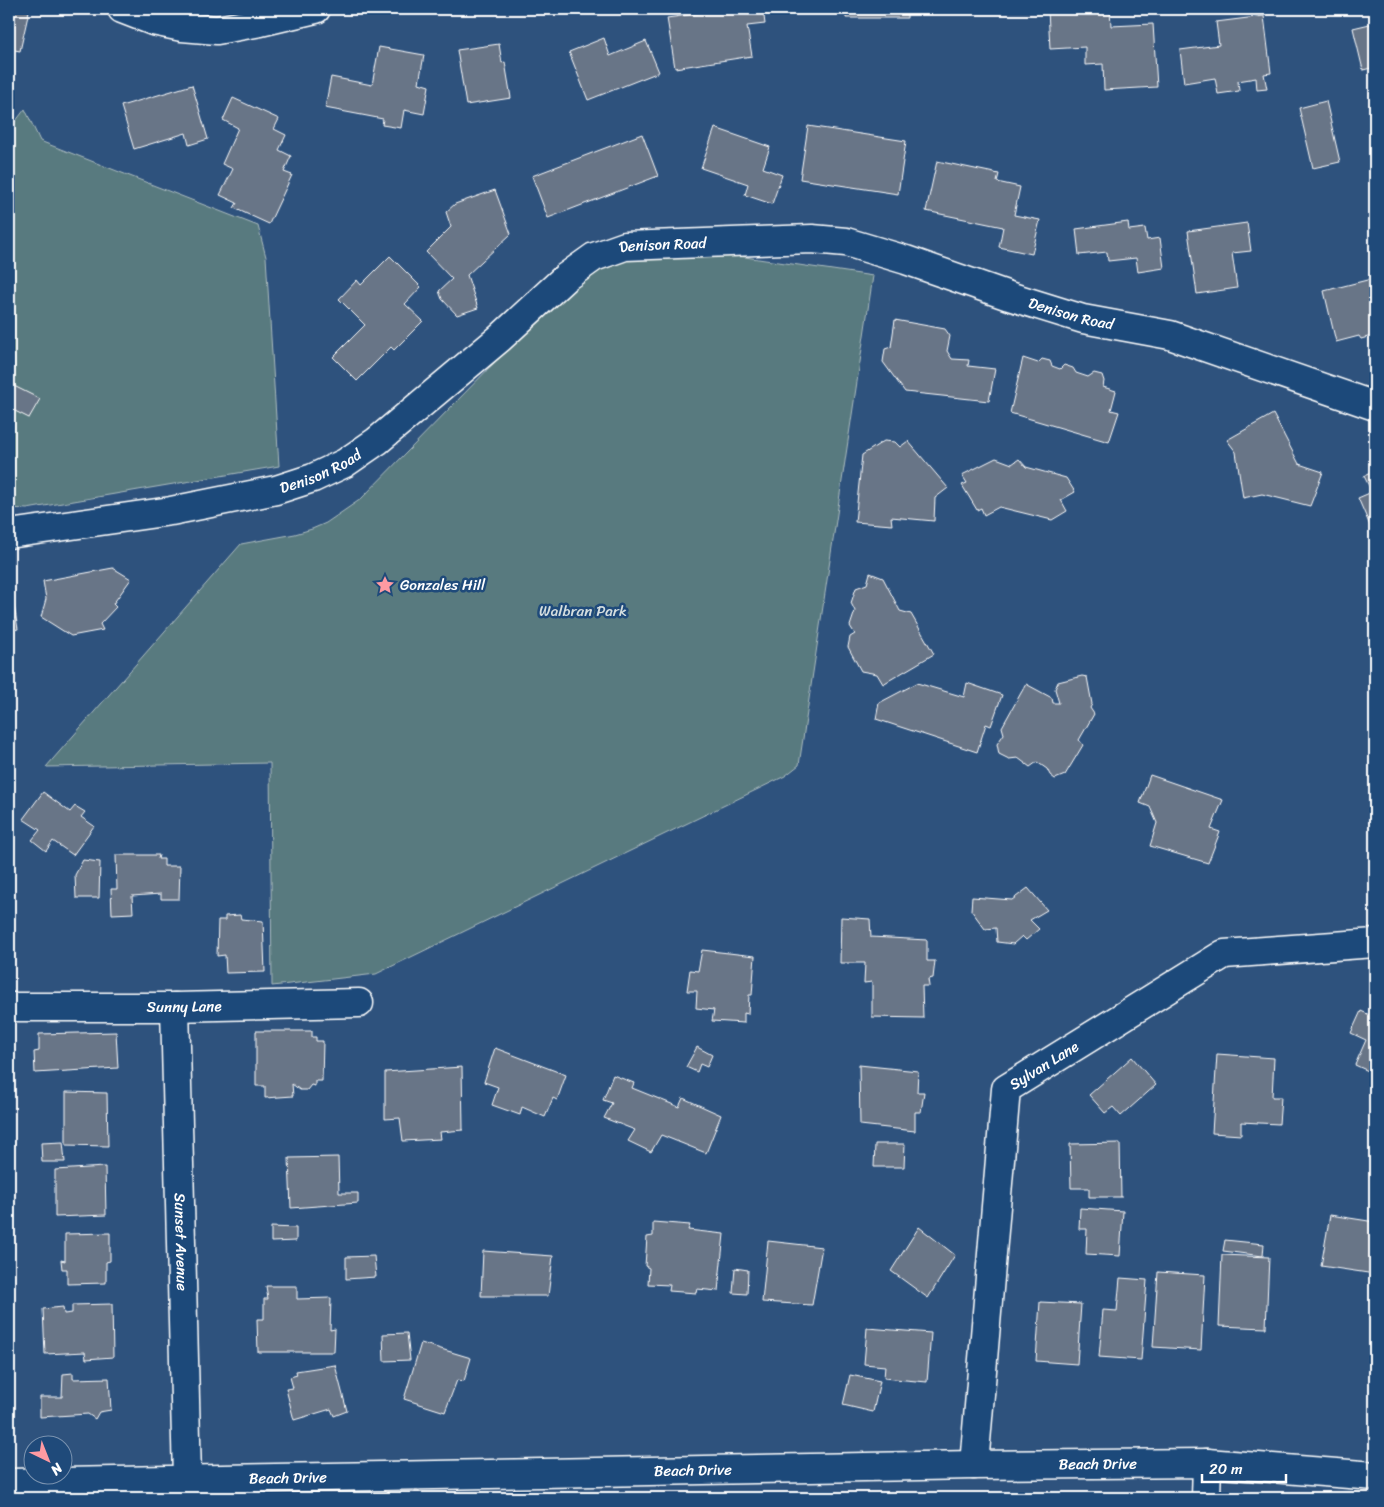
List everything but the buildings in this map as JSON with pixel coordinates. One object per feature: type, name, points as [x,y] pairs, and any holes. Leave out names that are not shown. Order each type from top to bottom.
[{"type":"street","points":[[122,9],[153,20],[182,27],[216,30],[316,9]]},
{"type":"street","name":"Denison Road","points":[[9,534],[171,511],[276,490],[314,478],[345,463],[377,441],[500,338],[566,277],[594,257],[624,246],[812,239],[846,242],[1082,318],[1170,335],[1375,406]]},
{"type":"street","name":"Sylvan Lane","points":[[974,1464],[1006,1089],[1224,954],[1375,943]]},
{"type":"street","name":"Sunny Lane","points":[[9,1007],[359,1004]]},
{"type":"street","name":"Sunset Avenue","points":[[175,1006],[187,1478]]},
{"type":"street","points":[[1206,1498],[1207,1463]]},
{"type":"street","name":"Beach Drive","points":[[9,1483],[187,1478],[500,1486],[974,1464],[1207,1463],[1375,1476]]},
{"type":"green space","points":[[25,109],[40,141],[258,226],[266,257],[279,466],[27,509],[9,508],[9,130]]},
{"type":"green space","name":"Walbran Park","points":[[711,252],[873,276],[799,765],[785,776],[376,974],[272,986],[270,763],[46,767],[241,544],[312,529],[326,523],[361,499],[547,309],[566,292],[601,270],[625,260],[664,254]]},
{"type":"place","name":"Gonzales Hill","points":[[385,585]]}]
